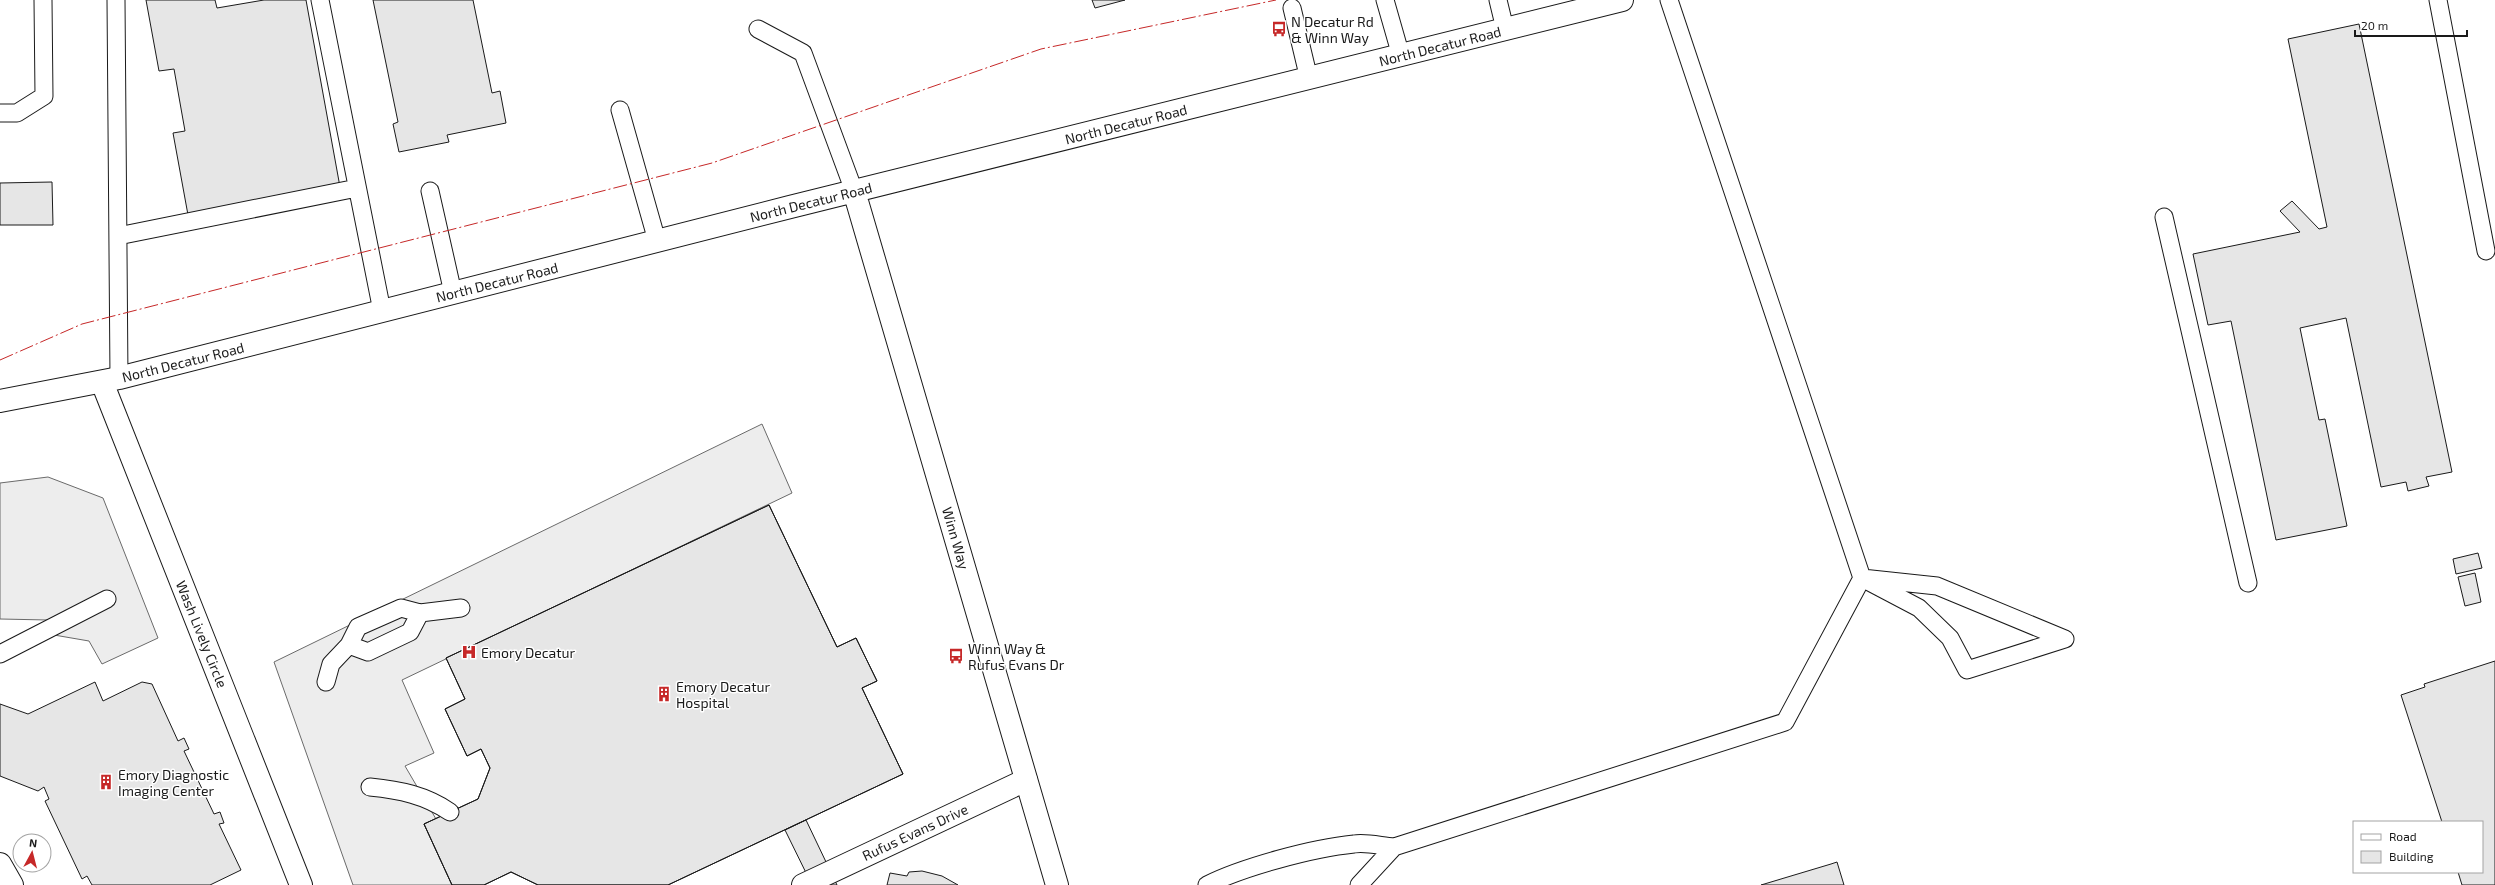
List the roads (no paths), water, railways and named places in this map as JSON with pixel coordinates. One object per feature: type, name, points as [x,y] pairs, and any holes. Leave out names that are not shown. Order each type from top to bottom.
[{"type":"main road","name":"North Decatur Road","points":[[0,401],[110,380],[854,191],[1622,0]]},
{"type":"main road","name":"Winn Way","points":[[854,191],[1057,885]]},
{"type":"main road","name":"Wash Lively Circle","points":[[110,380],[301,885]]},
{"type":"main road","name":"Rufus Evans Drive","points":[[803,885],[1026,780]]},
{"type":"main road","points":[[0,864],[12,885]]},
{"type":"lane","points":[[0,113],[17,113],[44,96],[42,0]]},
{"type":"lane","points":[[110,380],[118,236],[116,0]]},
{"type":"lane","points":[[320,0],[382,311]]},
{"type":"lane","points":[[1385,0],[1401,56]]},
{"type":"lane","points":[[1498,0],[1506,29]]},
{"type":"lane","points":[[1669,0],[1862,578],[1919,608],[1950,638],[1967,670],[2065,639],[1937,586],[1862,578]]},
{"type":"lane","points":[[2438,0],[2486,251]]},
{"type":"lane","points":[[1292,8],[1309,79]]},
{"type":"lane","points":[[758,29],[803,53],[854,191]]},
{"type":"lane","points":[[620,110],[657,241]]},
{"type":"lane","points":[[118,236],[357,188]]},
{"type":"lane","points":[[430,191],[453,293]]},
{"type":"lane","points":[[2164,217],[2248,583]]},
{"type":"lane","points":[[1207,885],[1220,878],[1286,858],[1355,843],[1394,847],[1785,722],[1862,578]]},
{"type":"lane","points":[[0,654],[107,598]]},
{"type":"lane","points":[[326,682],[331,664],[349,645],[358,627],[400,608],[420,613],[461,608]]},
{"type":"lane","points":[[349,645],[368,652],[410,632],[420,613]]},
{"type":"lane","points":[[370,787],[400,790],[413,794],[432,800],[450,812]]},
{"type":"lane","points":[[1359,885],[1394,847]]},
{"type":"place","name":"N Decatur Rd & Winn Way","points":[[1279,29]]},
{"type":"place","name":"Emory Decatur","points":[[469,652]]},
{"type":"place","name":"Winn Way & Rufus Evans Dr","points":[[956,656]]},
{"type":"place","name":"Emory Decatur Hospital","points":[[664,694]]},
{"type":"place","name":"Emory Diagnostic Imaging Center","points":[[106,782]]}]
